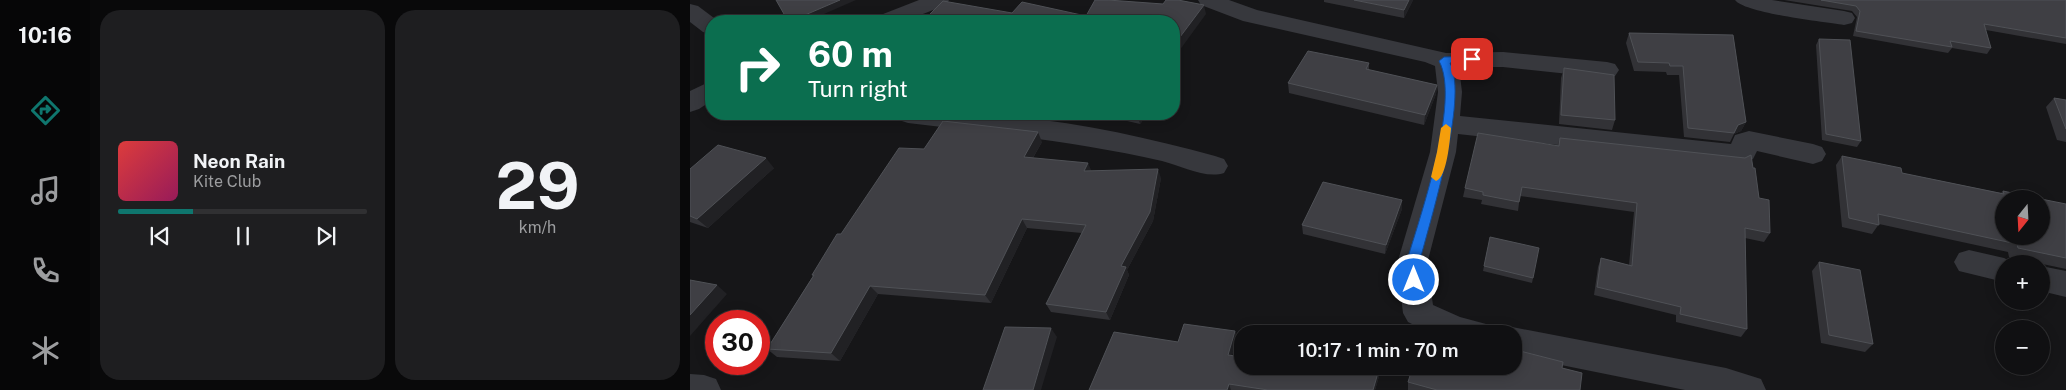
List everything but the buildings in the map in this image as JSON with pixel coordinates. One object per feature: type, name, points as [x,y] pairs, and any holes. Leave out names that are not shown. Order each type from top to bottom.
[{"type":"street","points":[[901,15],[938,0]]},
{"type":"street","points":[[1209,0],[1251,16],[1444,61],[1458,58],[1486,59],[1607,70]]},
{"type":"street","points":[[1746,0],[1762,5],[1844,18]]},
{"type":"street","points":[[690,11],[705,22]]},
{"type":"street","points":[[1444,61],[1448,69],[1450,92],[1443,152],[1412,264],[1419,313],[1445,325]]},
{"type":"street","points":[[690,103],[705,93]]},
{"type":"street","points":[[954,120],[1107,140],[1168,151],[1216,166]]},
{"type":"street","points":[[1446,124],[1740,155],[1744,152],[1744,142],[1749,140],[1813,154]]},
{"type":"street","points":[[1969,262],[1995,268]]},
{"type":"street","points":[[2050,280],[2066,284]]},
{"type":"street","points":[[1522,343],[1726,383],[1749,390]]},
{"type":"street","points":[[690,389],[704,390]]},
{"type":"slow traffic","points":[[1436,177],[1443,152],[1446,128]]},
{"type":"route","points":[[1414,280],[1412,264],[1443,152],[1450,92],[1448,69],[1444,61],[1458,58],[1472,59]]}]
